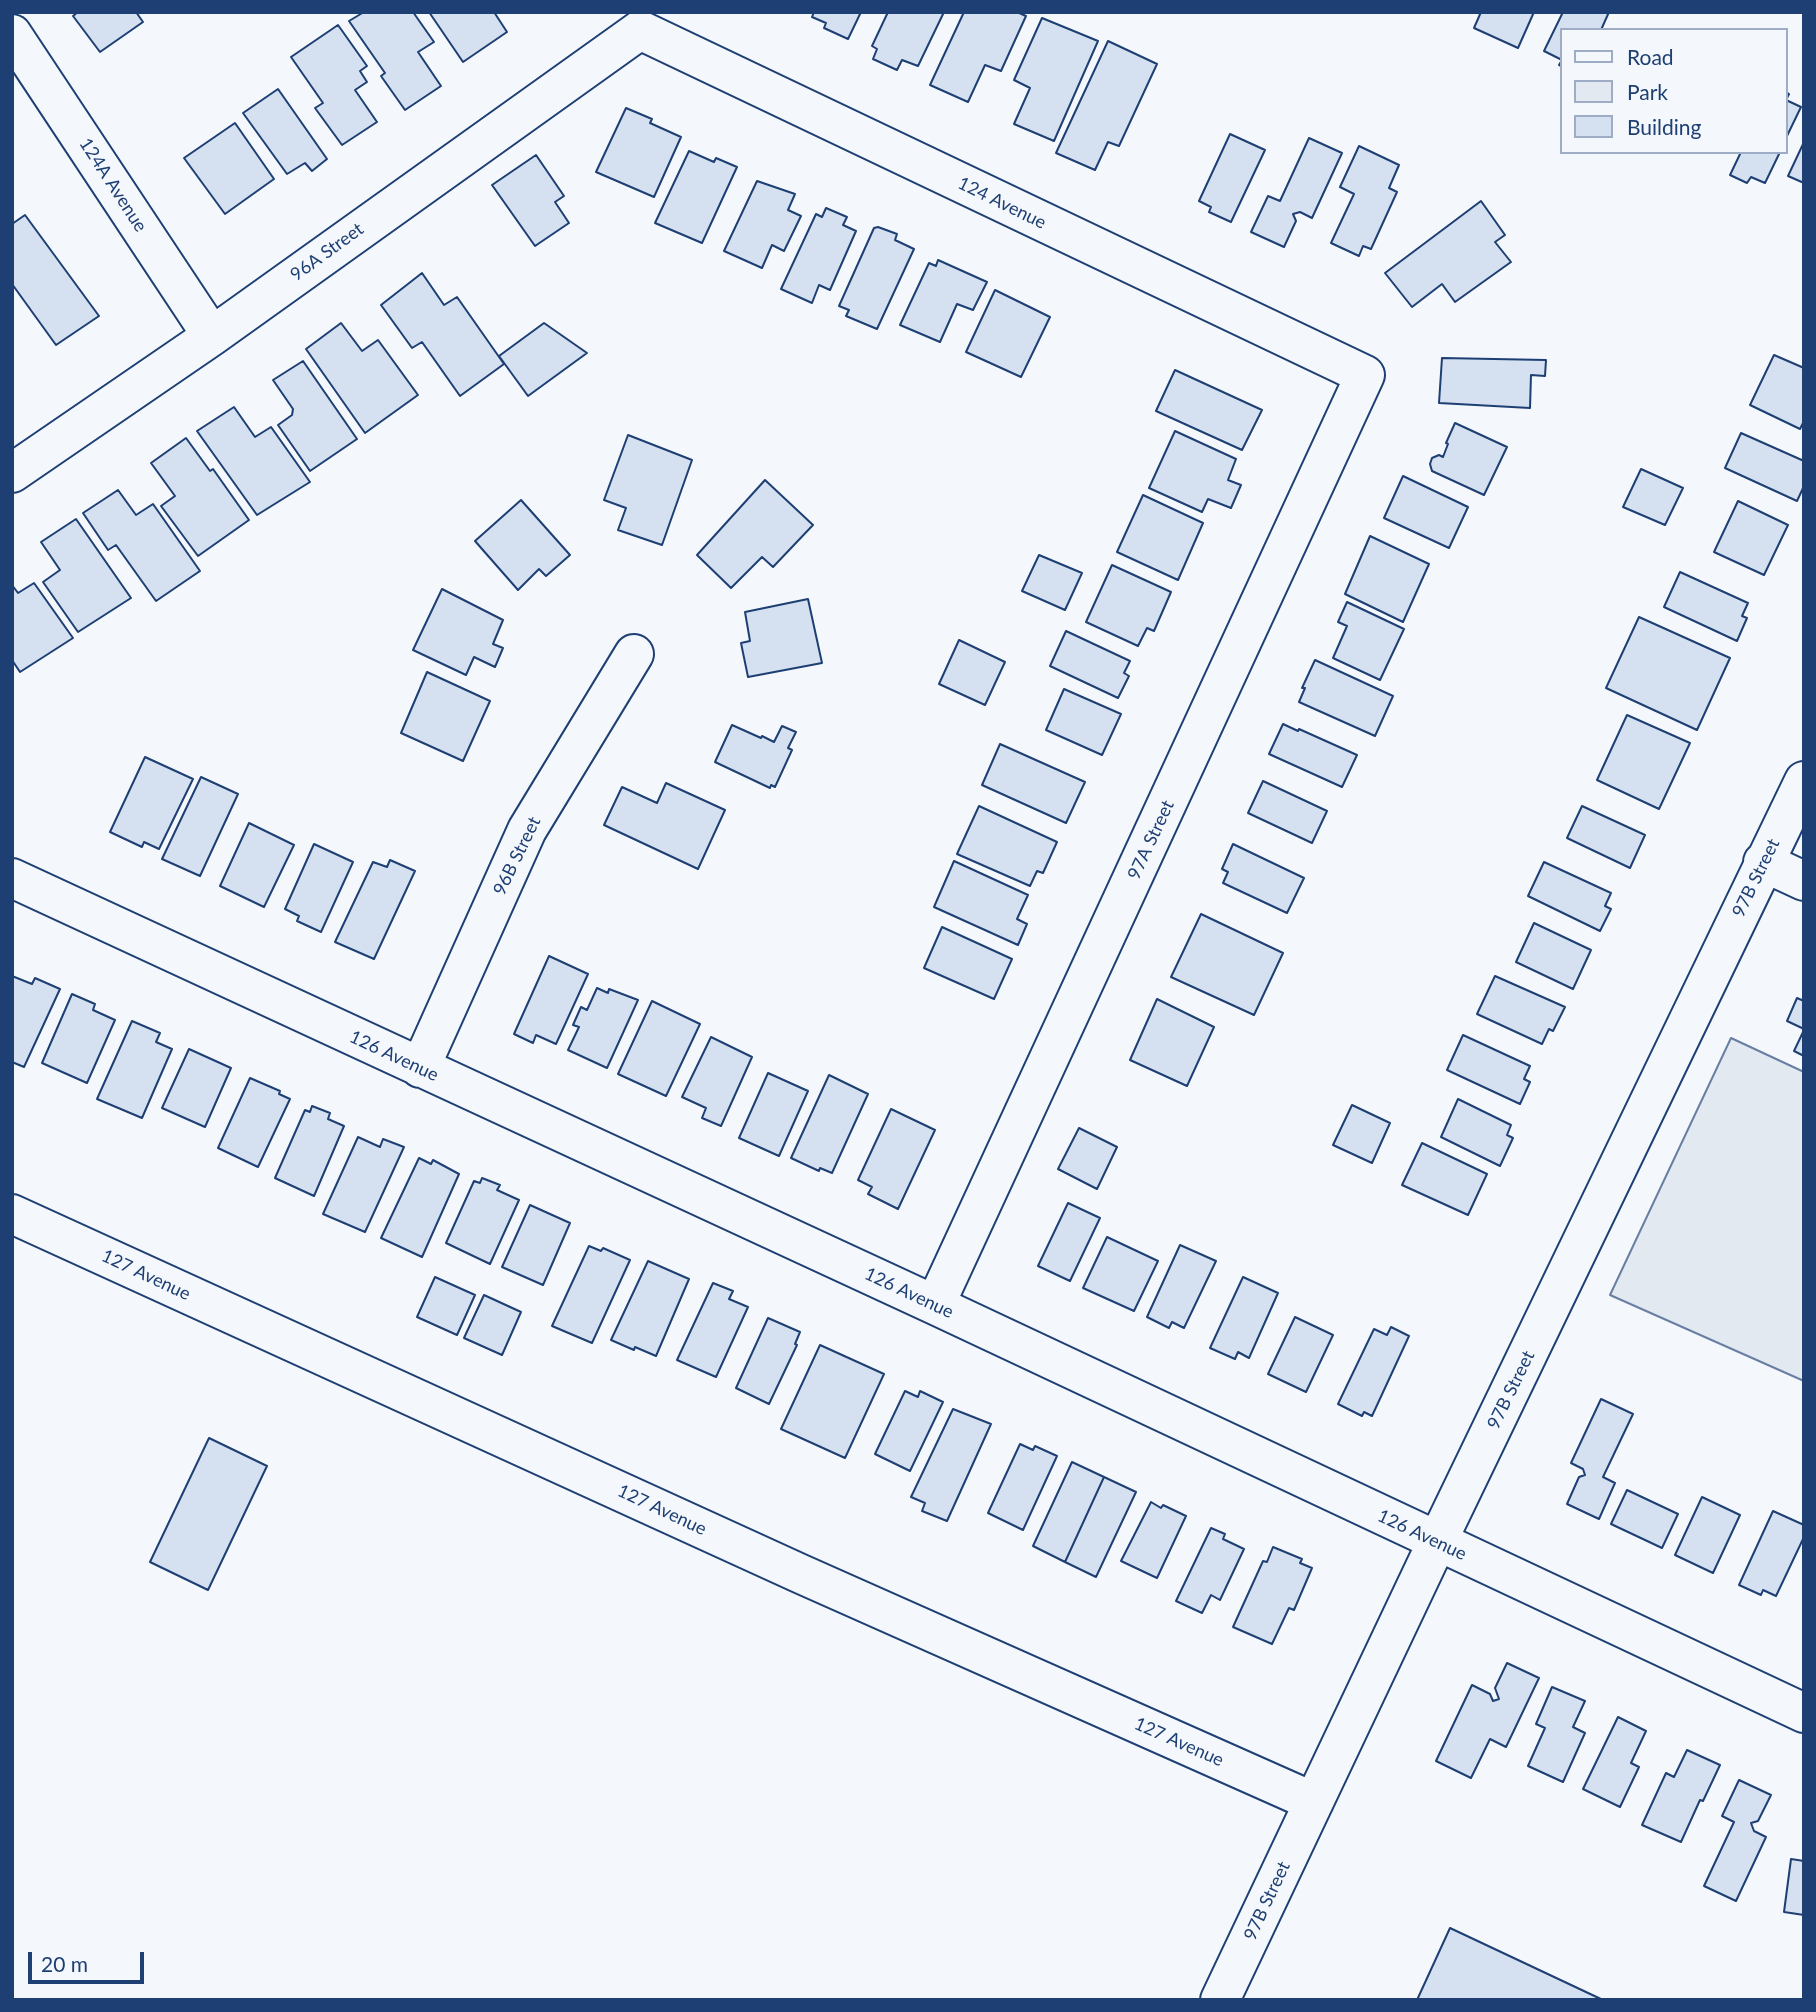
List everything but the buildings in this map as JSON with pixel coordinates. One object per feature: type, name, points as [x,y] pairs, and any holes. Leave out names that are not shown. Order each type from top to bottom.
[{"type":"street","name":"96A Street","points":[[12,473],[212,336],[640,30]]},
{"type":"street","name":"124 Avenue","points":[[640,30],[1365,375]]},
{"type":"street","name":"124A Avenue","points":[[12,34],[212,336]]},
{"type":"street","name":"97A Street","points":[[935,1305],[1365,375]]},
{"type":"street","name":"96B Street","points":[[420,1068],[527,830],[634,654]]},
{"type":"street","name":"97B Street","points":[[1220,2000],[1437,1542],[1804,781]]},
{"type":"street","points":[[1763,862],[1804,881]]},
{"type":"street","name":"126 Avenue","points":[[12,878],[935,1305],[1804,1713]]},
{"type":"street","name":"127 Avenue","points":[[12,1214],[801,1574],[1314,1802]]},
{"type":"green space","points":[[1731,1038],[1804,1072],[1804,1381],[1610,1295]]}]
